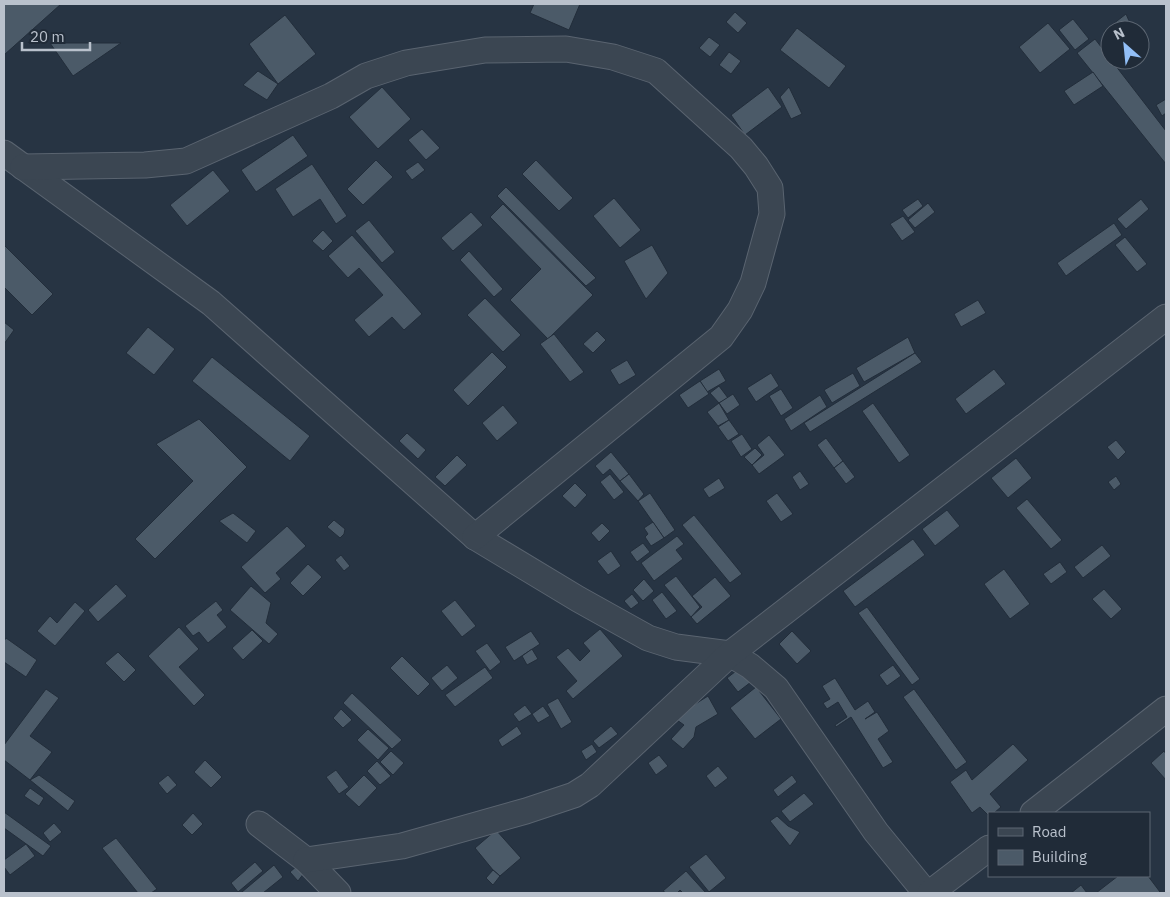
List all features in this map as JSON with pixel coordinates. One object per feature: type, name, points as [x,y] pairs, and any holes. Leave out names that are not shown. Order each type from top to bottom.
[{"type":"street","points":[[13,160],[145,165],[186,161],[331,96],[366,76],[406,63],[485,50],[566,49],[614,58],[656,71],[740,148],[756,166],[770,188],[772,214],[754,283],[740,310],[721,337],[475,537]]},
{"type":"street","points":[[13,160],[211,303],[475,537],[578,599],[648,638],[676,647],[730,654],[750,666],[776,688],[876,832],[926,893]]},
{"type":"street","points":[[306,860],[402,846],[526,811],[574,794],[590,785],[730,654],[1166,317]]},
{"type":"street","points":[[1034,812],[1166,709]]},
{"type":"street","points":[[259,824],[306,860],[338,893]]},
{"type":"street","points":[[930,893],[988,849]]},
{"type":"building","points":[[4,4],[61,4],[4,55]]},
{"type":"building","points":[[534,4],[580,4],[569,30],[530,13]]},
{"type":"building","points":[[735,12],[747,23],[738,33],[726,22]]},
{"type":"building","points":[[1126,14],[1129,20],[1118,20]]},
{"type":"building","points":[[285,15],[316,54],[278,84],[249,44]]},
{"type":"building","points":[[1073,19],[1089,39],[1075,50],[1059,30]]},
{"type":"building","points":[[1048,23],[1070,49],[1040,73],[1019,47]]},
{"type":"building","points":[[797,28],[846,66],[829,88],[780,50]]},
{"type":"building","points":[[709,37],[720,45],[710,57],[699,48]]},
{"type":"building","points":[[1095,39],[1100,45],[1100,70],[1119,70],[1166,131],[1166,164],[1077,53]]},
{"type":"building","points":[[50,43],[121,43],[73,76]]},
{"type":"building","points":[[729,52],[741,61],[731,74],[719,65]]},
{"type":"building","points":[[258,71],[278,84],[267,100],[243,85]]},
{"type":"building","points":[[1093,72],[1103,86],[1074,105],[1064,91]]},
{"type":"building","points":[[382,87],[411,119],[378,149],[349,117]]},
{"type":"building","points":[[768,87],[782,107],[745,135],[731,115]]},
{"type":"building","points":[[789,87],[802,114],[791,119],[780,97]]},
{"type":"building","points":[[1166,99],[1166,113],[1162,116],[1156,105]]},
{"type":"building","points":[[422,129],[440,148],[426,160],[408,140]]},
{"type":"building","points":[[293,135],[308,156],[256,192],[241,170]]},
{"type":"building","points":[[376,160],[393,177],[363,205],[347,189]]},
{"type":"building","points":[[536,160],[573,198],[559,211],[522,174]]},
{"type":"building","points":[[418,162],[425,170],[412,180],[405,171]]},
{"type":"building","points":[[312,164],[347,216],[336,224],[320,199],[293,217],[275,189]]},
{"type":"building","points":[[213,170],[230,191],[187,226],[170,205]]},
{"type":"building","points":[[506,187],[596,278],[586,286],[497,196]]},
{"type":"building","points":[[614,198],[641,230],[620,248],[593,216]]},
{"type":"building","points":[[918,199],[923,206],[908,218],[902,210]]},
{"type":"building","points":[[1141,199],[1149,209],[1126,229],[1117,219]]},
{"type":"building","points":[[928,203],[935,212],[915,228],[908,220]]},
{"type":"building","points":[[503,204],[593,295],[548,339],[510,300],[541,269],[490,217]]},
{"type":"building","points":[[471,212],[483,225],[453,251],[441,238]]},
{"type":"building","points":[[903,216],[915,232],[902,241],[890,224]]},
{"type":"building","points":[[369,220],[395,252],[382,263],[355,231]]},
{"type":"building","points":[[1114,223],[1122,235],[1066,276],[1057,263]]},
{"type":"building","points":[[323,230],[333,241],[323,251],[312,241]]},
{"type":"building","points":[[352,235],[422,314],[404,330],[392,317],[369,337],[354,320],[383,295],[359,268],[348,278],[328,256]]},
{"type":"building","points":[[1125,237],[1147,264],[1137,272],[1115,245]]},
{"type":"building","points":[[4,245],[53,294],[32,315],[4,287]]},
{"type":"building","points":[[652,245],[668,273],[646,299],[624,261]]},
{"type":"building","points":[[469,251],[503,289],[494,297],[460,260]]},
{"type":"building","points":[[485,298],[521,335],[503,352],[467,315]]},
{"type":"building","points":[[978,300],[986,313],[961,327],[954,314]]},
{"type":"building","points":[[4,322],[14,330],[4,344]]},
{"type":"building","points":[[148,327],[175,349],[154,375],[126,353]]},
{"type":"building","points":[[597,331],[606,340],[593,353],[583,344]]},
{"type":"building","points":[[554,334],[584,372],[570,382],[540,344]]},
{"type":"building","points":[[908,337],[915,353],[864,382],[856,368]]},
{"type":"building","points":[[492,352],[507,367],[468,406],[453,390]]},
{"type":"building","points":[[915,353],[922,362],[810,432],[804,423]]},
{"type":"building","points":[[212,357],[310,436],[290,461],[192,381]]},
{"type":"building","points":[[627,360],[636,375],[619,385],[610,370]]},
{"type":"building","points":[[719,369],[726,381],[707,392],[700,381]]},
{"type":"building","points":[[994,369],[1006,384],[966,414],[955,399]]},
{"type":"building","points":[[771,373],[779,386],[756,402],[747,388]]},
{"type":"building","points":[[853,373],[860,386],[832,403],[824,390]]},
{"type":"building","points":[[700,381],[709,394],[688,408],[679,395]]},
{"type":"building","points":[[719,386],[728,398],[719,403],[710,393]]},
{"type":"building","points":[[781,389],[793,408],[781,416],[769,396]]},
{"type":"building","points":[[733,394],[740,405],[727,414],[719,403]]},
{"type":"building","points":[[820,395],[827,407],[791,431],[784,419]]},
{"type":"building","points":[[719,403],[729,420],[718,426],[707,412]]},
{"type":"building","points":[[873,403],[910,455],[899,463],[862,411]]},
{"type":"building","points":[[503,405],[518,423],[497,441],[482,423]]},
{"type":"building","points":[[199,419],[247,467],[155,559],[135,539],[193,481],[156,444]]},
{"type":"building","points":[[729,420],[739,434],[728,441],[718,427]]},
{"type":"building","points":[[407,433],[426,450],[418,459],[399,441]]},
{"type":"building","points":[[742,434],[752,449],[741,457],[731,441]]},
{"type":"building","points":[[769,435],[785,455],[759,474],[752,465],[764,455],[757,445]]},
{"type":"building","points":[[826,438],[843,461],[834,468],[817,445]]},
{"type":"building","points":[[1116,440],[1126,452],[1118,460],[1107,447]]},
{"type":"building","points":[[755,448],[762,455],[752,465],[744,457]]},
{"type":"building","points":[[611,452],[629,474],[620,481],[610,469],[603,475],[595,466]]},
{"type":"building","points":[[457,455],[467,465],[445,486],[435,477]]},
{"type":"building","points":[[1016,458],[1032,478],[1008,498],[991,478]]},
{"type":"building","points":[[843,461],[855,477],[846,484],[834,468]]},
{"type":"building","points":[[800,471],[809,484],[800,490],[792,477]]},
{"type":"building","points":[[610,474],[624,492],[614,500],[600,482]]},
{"type":"building","points":[[629,474],[644,494],[638,501],[620,481]]},
{"type":"building","points":[[1116,476],[1121,484],[1114,490],[1108,482]]},
{"type":"building","points":[[719,478],[725,488],[709,498],[703,489]]},
{"type":"building","points":[[575,483],[587,495],[575,508],[562,496]]},
{"type":"building","points":[[650,493],[675,530],[664,538],[638,501]]},
{"type":"building","points":[[777,493],[793,514],[781,522],[766,501]]},
{"type":"building","points":[[1027,499],[1062,540],[1051,549],[1016,508]]},
{"type":"building","points":[[947,510],[960,526],[935,546],[922,529]]},
{"type":"building","points":[[233,513],[256,531],[247,543],[219,521]]},
{"type":"building","points":[[694,515],[742,574],[730,583],[682,525]]},
{"type":"building","points":[[334,520],[345,529],[344,534],[340,538],[327,527]]},
{"type":"building","points":[[653,522],[664,538],[651,546],[645,537],[648,534],[644,528]]},
{"type":"building","points":[[602,523],[610,531],[599,542],[591,533]]},
{"type":"building","points":[[287,526],[306,546],[276,573],[281,579],[265,593],[241,567]]},
{"type":"building","points":[[677,536],[684,544],[676,550],[683,559],[654,581],[641,563]]},
{"type":"building","points":[[913,539],[925,555],[855,607],[843,591]]},
{"type":"building","points":[[643,543],[650,552],[637,562],[630,552]]},
{"type":"building","points":[[1102,545],[1111,556],[1083,578],[1074,567]]},
{"type":"building","points":[[611,551],[621,566],[608,575],[597,561]]},
{"type":"building","points":[[341,555],[350,566],[344,571],[335,560]]},
{"type":"building","points":[[1060,562],[1067,572],[1051,584],[1043,574]]},
{"type":"building","points":[[308,564],[322,577],[303,596],[290,583]]},
{"type":"building","points":[[1004,569],[1030,604],[1010,619],[984,584]]},
{"type":"building","points":[[676,576],[700,607],[691,617],[664,585]]},
{"type":"building","points":[[715,577],[731,596],[697,624],[691,617],[702,607],[692,596]]},
{"type":"building","points":[[644,579],[654,591],[643,601],[633,590]]},
{"type":"building","points":[[116,584],[127,596],[98,622],[88,610]]},
{"type":"building","points":[[251,586],[271,603],[266,623],[278,634],[269,644],[230,610]]},
{"type":"building","points":[[1104,589],[1122,609],[1111,619],[1092,599]]},
{"type":"building","points":[[662,592],[677,611],[666,619],[652,600]]},
{"type":"building","points":[[632,594],[639,603],[631,609],[624,601]]},
{"type":"building","points":[[455,600],[476,626],[462,637],[441,611]]},
{"type":"building","points":[[216,601],[223,610],[217,615],[227,627],[208,643],[199,632],[193,636],[185,626]]},
{"type":"building","points":[[75,602],[85,611],[55,646],[37,631],[50,616],[57,623]]},
{"type":"building","points":[[867,607],[920,679],[912,685],[858,613]]},
{"type":"building","points":[[179,627],[199,649],[179,667],[205,695],[194,706],[148,656]]},
{"type":"building","points":[[600,629],[623,656],[573,699],[566,691],[577,681],[556,657],[568,648],[580,661],[590,651],[583,643]]},
{"type":"building","points":[[252,630],[263,641],[243,660],[232,648]]},
{"type":"building","points":[[531,631],[540,644],[514,661],[505,647]]},
{"type":"building","points":[[792,631],[811,651],[797,664],[779,644]]},
{"type":"building","points":[[6,638],[37,660],[26,677],[4,662],[4,641]]},
{"type":"building","points":[[487,643],[501,662],[490,671],[475,651]]},
{"type":"building","points":[[532,649],[538,659],[527,665],[522,656]]},
{"type":"building","points":[[118,652],[136,670],[124,682],[105,663]]},
{"type":"building","points":[[402,656],[430,684],[418,696],[390,668]]},
{"type":"building","points":[[447,665],[458,678],[442,691],[431,678]]},
{"type":"building","points":[[893,665],[901,676],[887,686],[879,675]]},
{"type":"building","points":[[485,667],[493,678],[455,707],[445,695]]},
{"type":"building","points":[[740,668],[751,682],[738,692],[727,678]]},
{"type":"building","points":[[835,678],[855,710],[868,701],[875,712],[865,719],[877,712],[889,731],[878,739],[893,762],[883,768],[851,717],[836,727],[835,725],[847,717],[838,702],[827,709],[823,703],[830,699],[822,686]]},
{"type":"building","points":[[756,687],[781,719],[755,739],[730,708]]},
{"type":"building","points":[[46,689],[59,698],[30,736],[52,752],[30,780],[4,760],[4,745]]},
{"type":"building","points":[[914,689],[967,762],[956,770],[903,697]]},
{"type":"building","points":[[352,693],[402,740],[392,749],[343,703]]},
{"type":"building","points":[[708,696],[718,714],[696,727],[694,737],[683,749],[671,739],[684,725],[677,720],[681,713]]},
{"type":"building","points":[[558,698],[572,722],[561,729],[547,704]]},
{"type":"building","points":[[525,705],[532,714],[519,722],[513,714]]},
{"type":"building","points":[[543,706],[550,716],[538,723],[532,714]]},
{"type":"building","points":[[341,709],[352,720],[343,728],[333,718]]},
{"type":"building","points":[[517,726],[522,734],[502,747],[498,740]]},
{"type":"building","points":[[611,726],[618,734],[599,748],[593,741]]},
{"type":"building","points":[[368,729],[389,748],[378,760],[357,740]]},
{"type":"building","points":[[592,744],[597,752],[586,760],[581,751]]},
{"type":"building","points":[[1013,744],[1028,760],[990,794],[1001,807],[995,812],[988,812],[988,815],[980,807],[972,813],[950,782],[966,770],[972,780]]},
{"type":"building","points":[[391,751],[404,763],[393,775],[380,762]]},
{"type":"building","points":[[1164,751],[1166,754],[1166,780],[1151,763]]},
{"type":"building","points":[[659,755],[668,766],[656,775],[648,763]]},
{"type":"building","points":[[205,760],[222,777],[211,788],[194,772]]},
{"type":"building","points":[[377,761],[391,776],[380,785],[367,771]]},
{"type":"building","points":[[718,766],[728,778],[715,788],[706,776]]},
{"type":"building","points":[[336,770],[349,787],[339,794],[326,777]]},
{"type":"building","points":[[39,775],[75,801],[68,811],[30,780]]},
{"type":"building","points":[[168,775],[177,785],[167,794],[158,783]]},
{"type":"building","points":[[364,775],[377,788],[359,807],[345,794]]},
{"type":"building","points":[[792,775],[797,782],[778,797],[773,790]]},
{"type":"building","points":[[30,788],[44,798],[39,806],[24,796]]},
{"type":"building","points":[[804,793],[814,804],[790,822],[781,811]]},
{"type":"building","points":[[4,812],[51,846],[43,856],[4,828]]},
{"type":"building","points":[[193,813],[203,824],[192,835],[182,825]]},
{"type":"building","points":[[777,816],[788,826],[800,832],[790,846],[770,821]]},
{"type":"building","points":[[54,823],[62,832],[50,842],[43,833]]},
{"type":"building","points":[[496,830],[521,858],[500,876],[475,848]]},
{"type":"building","points":[[116,838],[157,889],[151,893],[138,893],[102,848]]},
{"type":"building","points":[[26,844],[35,856],[10,875],[4,867],[4,860]]},
{"type":"building","points":[[706,854],[726,878],[709,892],[689,867]]},
{"type":"building","points":[[255,862],[263,871],[238,892],[231,883]]},
{"type":"building","points":[[274,865],[283,877],[263,893],[242,892]]},
{"type":"building","points":[[298,865],[304,873],[298,881],[290,872]]},
{"type":"building","points":[[493,870],[500,876],[493,885],[486,878]]},
{"type":"building","points":[[686,871],[706,893],[683,893],[680,890],[677,893],[666,893],[663,891]]},
{"type":"building","points":[[1117,877],[1149,877],[1160,892],[1158,893],[1096,893]]},
{"type":"building","points":[[1081,885],[1087,893],[1071,893]]}]
